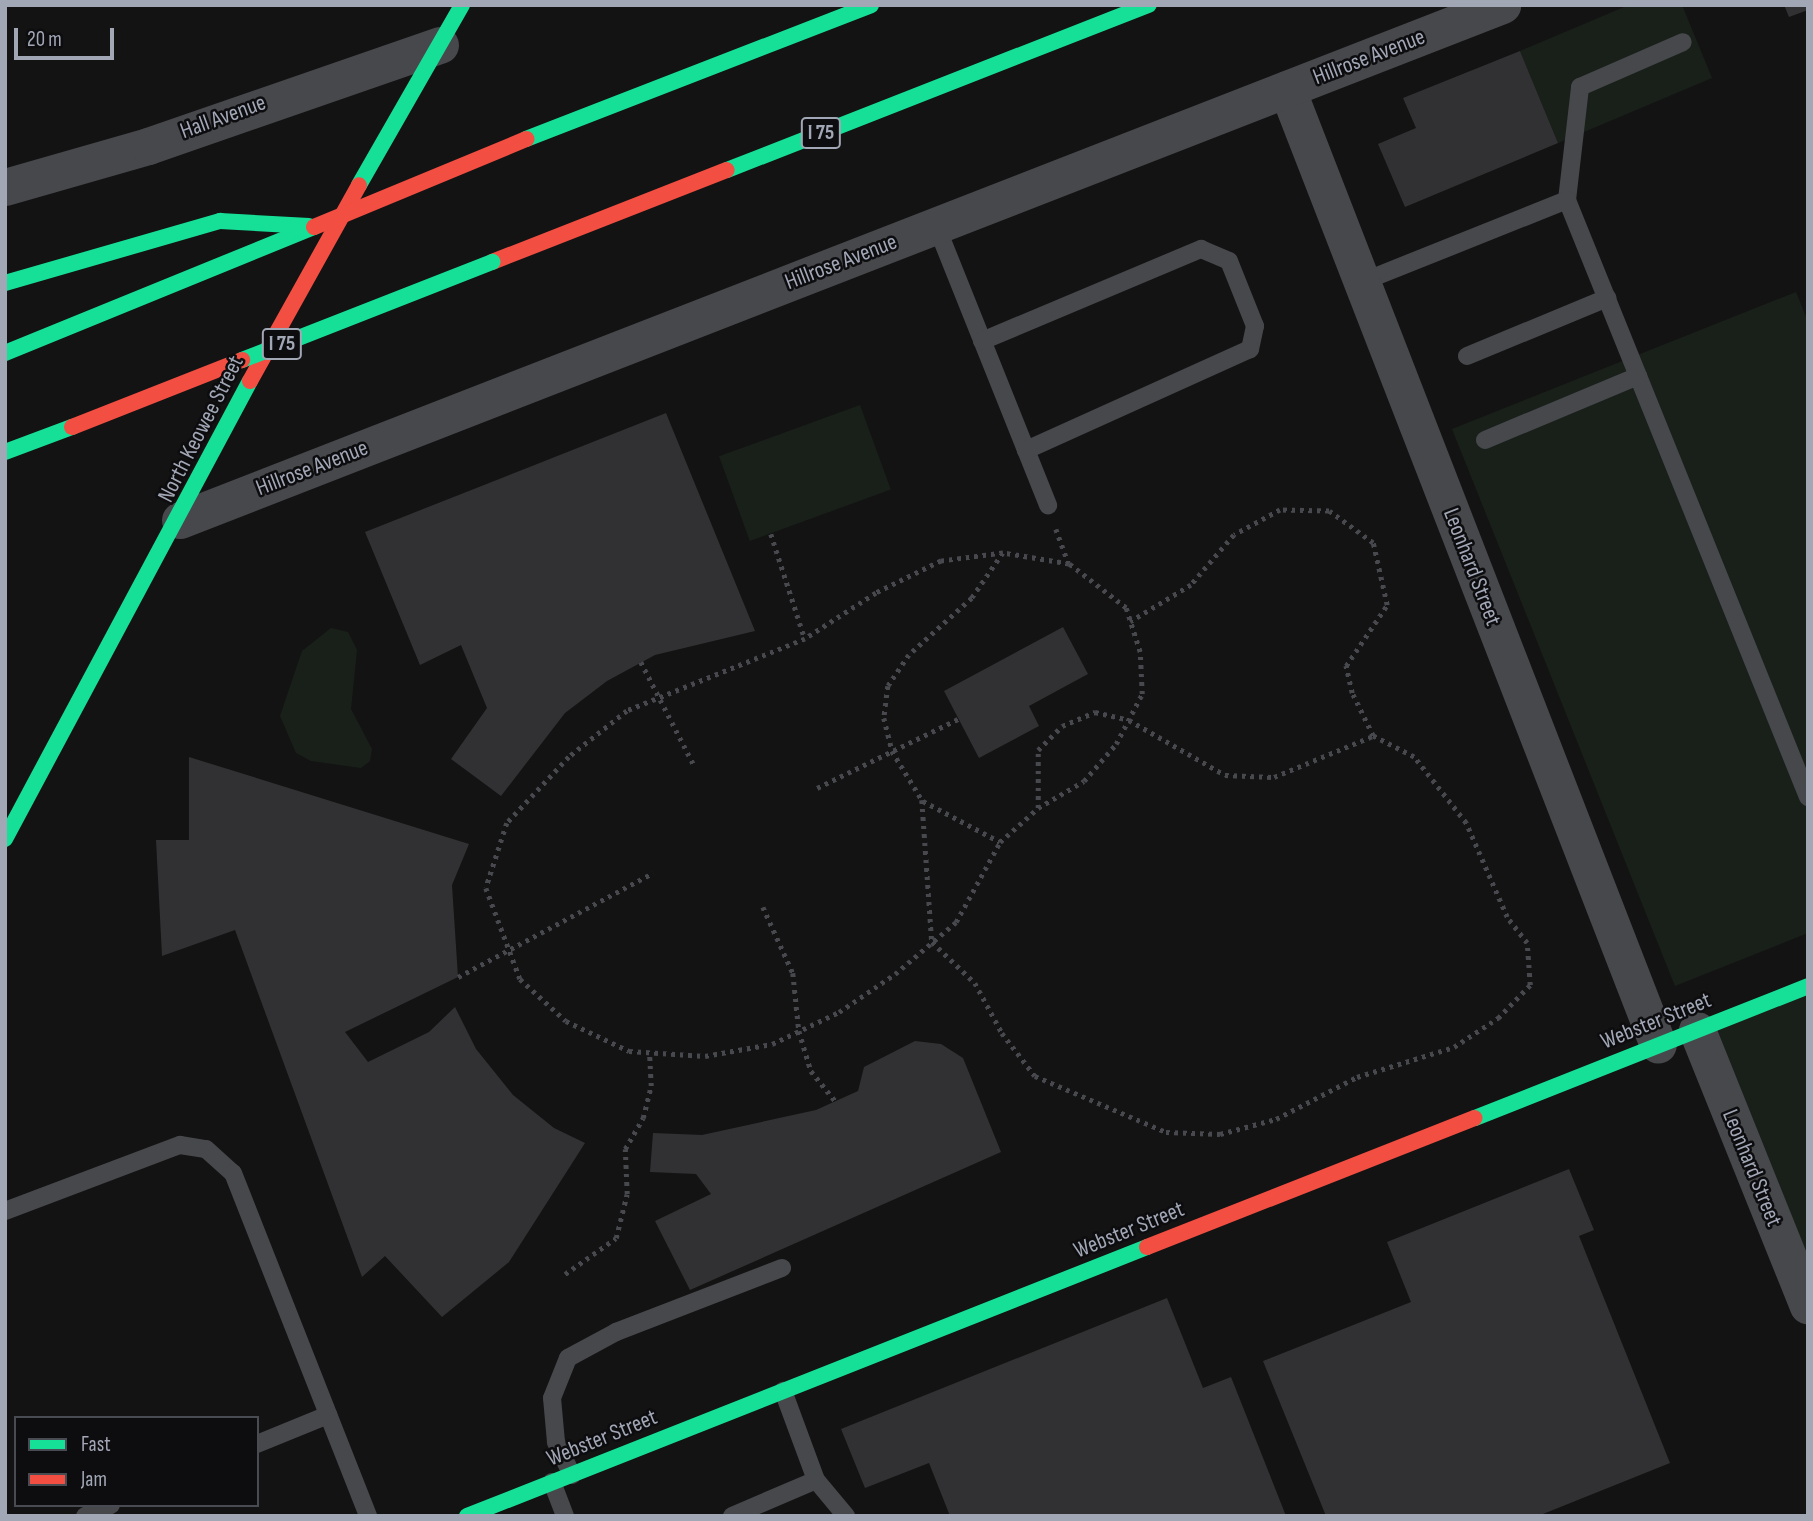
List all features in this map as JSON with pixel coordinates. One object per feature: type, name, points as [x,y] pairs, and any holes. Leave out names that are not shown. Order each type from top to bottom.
[{"type":"main road","name":"North Keowee Street","points":[[6,835],[180,520],[296,295],[462,5]]},
{"type":"main road","points":[[5,353],[181,284],[526,139],[871,5]]},
{"type":"main road","name":"I 75","points":[[5,452],[1149,5]]},
{"type":"main road","points":[[5,283],[220,220],[314,227]]},
{"type":"main road","name":"Webster Street","points":[[467,1516],[1808,986]]},
{"type":"street","name":"Hillrose Avenue","points":[[180,520],[1502,5]]},
{"type":"street","name":"Hall Avenue","points":[[5,187],[148,146],[440,44]]},
{"type":"street","name":"Leonhard Street","points":[[1287,89],[1658,1045]]},
{"type":"street","name":"Leonhard Street","points":[[1696,1030],[1808,1307]]},
{"type":"lane","points":[[1683,42],[1580,87],[1567,200],[1808,797]]},
{"type":"lane","points":[[1362,282],[1567,200]]},
{"type":"lane","points":[[936,225],[1048,505]]},
{"type":"lane","points":[[982,341],[1201,249],[1229,261],[1255,326],[1250,349],[1026,450]]},
{"type":"lane","points":[[1467,356],[1607,298]]},
{"type":"lane","points":[[1485,440],[1638,376]]},
{"type":"lane","points":[[5,1211],[180,1145],[206,1149],[233,1173],[368,1516]]},
{"type":"lane","points":[[572,1475],[556,1442],[552,1398],[568,1358],[616,1332],[782,1268]]},
{"type":"lane","points":[[783,1391],[816,1480],[846,1516]]},
{"type":"lane","points":[[259,1443],[328,1415]]},
{"type":"lane","points":[[732,1516],[816,1480]]},
{"type":"lane","points":[[552,1482],[565,1516]]},
{"type":"lane","points":[[85,1516],[106,1507]]},
{"type":"path","points":[[1048,505],[1069,564]]},
{"type":"path","points":[[1003,553],[972,598],[909,655],[888,686],[884,718],[892,751],[922,800],[932,942],[975,983],[1002,1033],[1035,1076],[1166,1132],[1220,1134],[1276,1119],[1357,1077],[1454,1047],[1498,1018],[1530,985],[1527,943],[1507,917],[1466,823],[1414,757],[1373,736],[1346,666],[1387,605],[1373,543],[1329,512],[1280,510],[1234,535],[1191,585],[1130,622]]},
{"type":"path","points":[[771,534],[805,639]]},
{"type":"path","points":[[1003,553],[1069,564],[1126,608],[1140,652],[1142,694],[1116,744],[1084,781],[1038,808],[1000,842],[956,922],[932,942],[839,1012],[772,1044],[705,1056],[629,1051],[566,1021],[520,979],[486,888],[507,823],[569,757],[627,711],[805,639],[876,593],[941,561],[1003,553]]},
{"type":"path","points":[[641,662],[657,700],[694,765]]},
{"type":"path","points":[[1038,808],[1038,750],[1062,726],[1095,712],[1129,720],[1225,775],[1274,777],[1373,736]]},
{"type":"path","points":[[817,788],[958,719]]},
{"type":"path","points":[[922,800],[1000,842]]},
{"type":"path","points":[[458,977],[653,873]]},
{"type":"path","points":[[763,907],[793,973],[799,1031],[811,1071],[835,1101]]},
{"type":"path","points":[[565,1274],[616,1238],[627,1194],[625,1149],[643,1118],[651,1086],[649,1052]]},
{"type":"shaded area","points":[[1629,5],[1682,5],[1712,78],[1558,143],[1520,51]]},
{"type":"shaded area","points":[[1796,292],[1808,322],[1808,933],[1675,986],[1452,429]]},
{"type":"shaded area","points":[[860,405],[891,490],[750,541],[719,456]]},
{"type":"shaded area","points":[[331,628],[348,632],[357,650],[351,709],[372,749],[370,761],[361,768],[311,761],[296,753],[280,716],[302,651]]},
{"type":"shaded area","points":[[1808,986],[1808,1306],[1697,1030]]},
{"type":"building","points":[[1784,5],[1808,5],[1808,10],[1789,17]]},
{"type":"building","points":[[1520,51],[1558,143],[1405,207],[1378,144],[1416,128],[1403,98]]},
{"type":"building","points":[[666,413],[755,631],[655,655],[607,681],[565,713],[501,796],[451,759],[487,708],[461,645],[420,665],[365,532]]},
{"type":"building","points":[[1063,627],[1088,674],[1029,706],[1039,726],[979,758],[944,691]]},
{"type":"building","points":[[189,757],[469,844],[452,885],[458,977],[345,1032],[368,1062],[429,1032],[455,1007],[476,1049],[513,1095],[554,1128],[585,1143],[509,1262],[442,1317],[385,1256],[362,1277],[235,930],[162,956],[156,840],[189,840]]},
{"type":"building","points":[[915,1041],[941,1044],[963,1058],[1001,1152],[690,1290],[655,1221],[711,1194],[696,1174],[650,1172],[653,1133],[702,1135],[816,1110],[858,1091],[864,1067]]},
{"type":"building","points":[[1569,1169],[1594,1230],[1579,1236],[1670,1463],[1538,1516],[1326,1516],[1263,1361],[1411,1302],[1387,1242]]},
{"type":"building","points":[[1167,1298],[1203,1388],[1231,1377],[1286,1516],[950,1516],[929,1463],[865,1488],[841,1429]]},
{"type":"traffic: fast","points":[[359,185],[462,5]]},
{"type":"traffic: fast","points":[[526,139],[871,5]]},
{"type":"traffic: fast","points":[[727,170],[1149,5]]},
{"type":"traffic: fast","points":[[5,283],[220,221],[309,226]]},
{"type":"traffic: fast","points":[[5,353],[314,227]]},
{"type":"traffic: fast","points":[[242,360],[492,262]]},
{"type":"traffic: fast","points":[[5,839],[250,381]]},
{"type":"traffic: fast","points":[[5,452],[72,427]]},
{"type":"traffic: fast","points":[[1475,1118],[1808,986]]},
{"type":"traffic: fast","points":[[467,1516],[1147,1247]]},
{"type":"traffic: jam","points":[[314,227],[526,139]]},
{"type":"traffic: jam","points":[[492,262],[727,170]]},
{"type":"traffic: jam","points":[[250,381],[359,185]]},
{"type":"traffic: jam","points":[[72,427],[242,360]]},
{"type":"traffic: jam","points":[[1147,1247],[1475,1118]]}]
